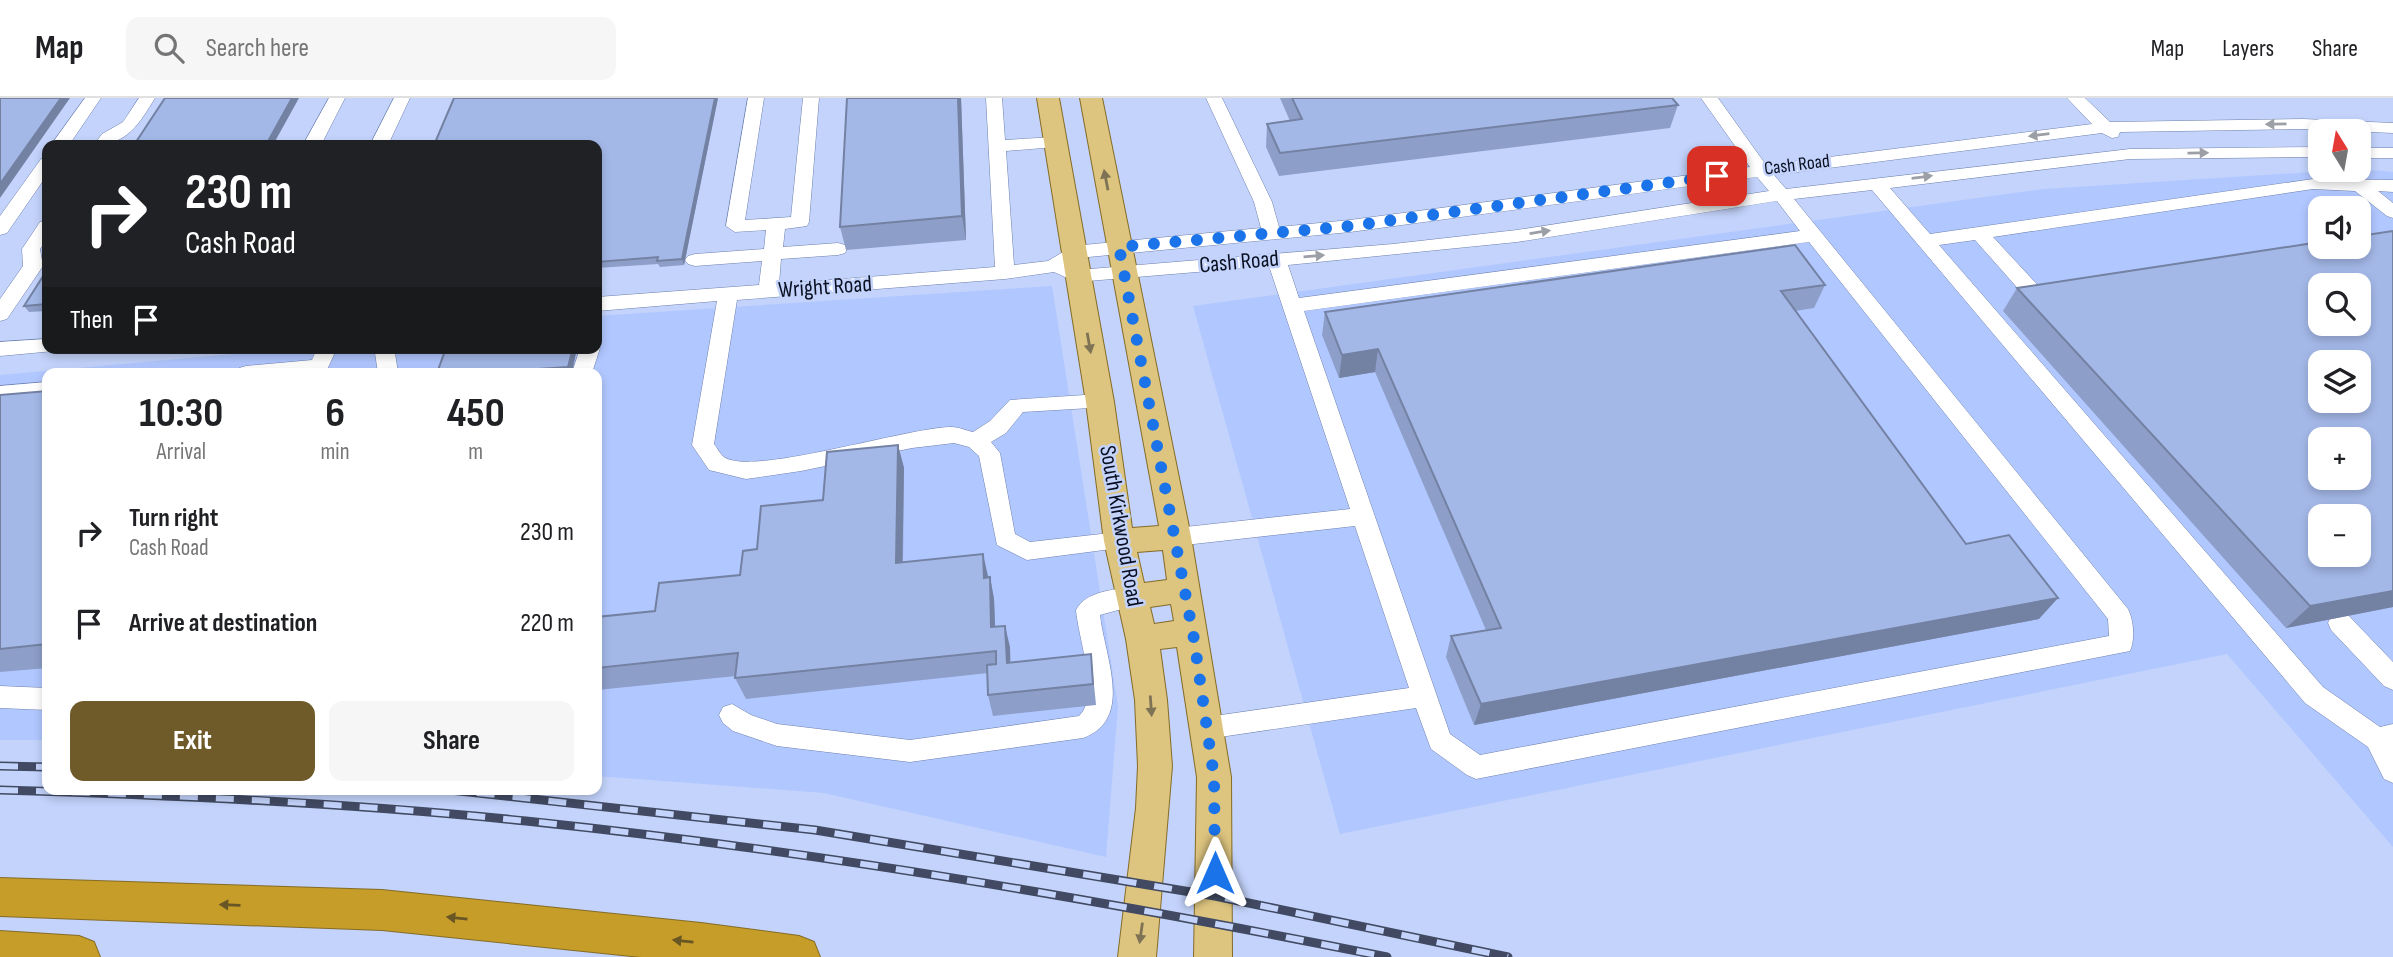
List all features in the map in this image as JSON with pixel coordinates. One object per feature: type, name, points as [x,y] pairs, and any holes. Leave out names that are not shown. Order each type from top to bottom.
[{"type":"highway","points":[[0,897],[382,910],[701,943],[799,957]]},
{"type":"highway","points":[[0,952],[79,957]]},
{"type":"main road","name":"South Kirkwood Road","points":[[1048,98],[1067,265],[1100,402],[1119,541],[1142,639],[1151,699],[1154,766],[1150,852],[1137,957]]},
{"type":"main road","points":[[1091,98],[1176,537],[1207,727],[1214,777],[1213,957]]},
{"type":"main road","points":[[1119,541],[1176,537]]},
{"type":"main road","points":[[1132,597],[1185,590]]},
{"type":"main road","points":[[1142,639],[1193,631]]},
{"type":"street","points":[[64,140],[93,98]]},
{"type":"street","points":[[107,140],[129,126],[147,98]]},
{"type":"street","points":[[315,140],[337,98]]},
{"type":"street","points":[[381,140],[402,98]]},
{"type":"street","points":[[756,98],[735,226],[800,222],[811,98]]},
{"type":"street","points":[[994,98],[1005,273]]},
{"type":"street","points":[[1214,98],[1263,202],[1272,233]]},
{"type":"street","points":[[1276,259],[1440,741],[1476,767],[2121,644],[2120,616],[1761,170],[1709,98]]},
{"type":"street","points":[[2075,98],[2107,127],[2130,154]]},
{"type":"street","name":"Cash Road","points":[[1067,265],[1121,259],[1272,233],[1364,224],[1761,170],[2107,127],[2303,124],[2393,128]]},
{"type":"street","points":[[997,146],[1055,142]]},
{"type":"street","name":"Cash Road","points":[[1121,259],[1276,259],[1517,236],[1782,195],[2130,154],[2308,152]]},
{"type":"street","points":[[2371,152],[2393,153]]},
{"type":"street","points":[[0,229],[42,170]]},
{"type":"street","points":[[1875,183],[2314,695],[2385,737],[2393,771]]},
{"type":"street","points":[[1925,241],[2313,184],[2393,186]]},
{"type":"street","points":[[2359,185],[2393,212]]},
{"type":"street","points":[[768,291],[776,224]]},
{"type":"street","points":[[0,314],[33,266],[31,249],[42,233]]},
{"type":"street","points":[[1979,233],[2037,297]]},
{"type":"street","points":[[1291,306],[1814,235]]},
{"type":"street","points":[[695,260],[838,249]]},
{"type":"street","name":"Wright Road","points":[[602,309],[728,294],[1005,273],[1067,265]]},
{"type":"street","points":[[728,294],[703,445],[717,464],[746,471],[801,463],[912,440],[954,435],[976,441],[989,453],[1005,539],[1027,551],[1119,541]]},
{"type":"street","points":[[0,349],[42,346]]},
{"type":"street","points":[[284,368],[321,363]]},
{"type":"street","points":[[0,393],[42,389]]},
{"type":"street","points":[[976,441],[998,427],[1017,405],[1100,402]]},
{"type":"street","points":[[1176,537],[1363,516]]},
{"type":"street","points":[[732,715],[754,729],[777,735],[910,751],[1069,730],[1087,725],[1093,720],[1101,692],[1088,610],[1102,602],[1132,597]]},
{"type":"street","points":[[2340,623],[2393,679]]},
{"type":"street","points":[[1207,727],[1425,696]]},
{"type":"street","points":[[0,698],[42,699]]},
{"type":"shaded area","points":[[2371,170],[2393,172],[2393,847],[2227,654],[1340,834],[1193,306],[2044,189],[2308,172],[2308,182],[2371,182]]},
{"type":"shaded area","points":[[1052,286],[1118,706],[1106,857],[824,793],[602,776],[602,368],[78,368],[234,354],[602,354],[602,316]]},
{"type":"shaded area","points":[[42,371],[42,740],[0,740],[0,375]]},
{"type":"building","points":[[0,98],[61,98],[0,184]]},
{"type":"building","points":[[165,98],[292,98],[269,140],[137,140]]},
{"type":"building","points":[[454,98],[715,98],[682,259],[657,261],[658,257],[602,262],[602,140],[436,140]]},
{"type":"building","points":[[847,98],[958,98],[962,216],[840,227]]},
{"type":"building","points":[[1292,98],[1672,98],[1678,105],[1280,153],[1267,124],[1302,119]]},
{"type":"building","points":[[2393,231],[2393,591],[2310,606],[2017,288],[2308,244],[2308,259],[2371,259],[2371,234]]},
{"type":"building","points":[[1795,245],[1825,285],[1781,291],[1966,544],[2009,535],[2058,598],[1481,704],[1451,636],[1501,628],[1378,349],[1342,355],[1325,312]]},
{"type":"building","points":[[42,278],[42,304],[24,306]]},
{"type":"building","points":[[444,354],[571,354],[568,367],[439,368]]},
{"type":"building","points":[[42,391],[42,645],[0,649],[0,395]]},
{"type":"building","points":[[898,445],[896,563],[983,554],[984,578],[990,577],[991,627],[1005,626],[1007,663],[1091,654],[1093,684],[988,695],[987,665],[996,664],[996,651],[735,678],[738,653],[602,667],[602,616],[655,611],[659,583],[740,575],[743,551],[757,549],[761,506],[823,500],[827,452]]},
{"type":"railway","points":[[0,766],[42,767]]},
{"type":"railway","points":[[0,790],[42,791]]},
{"type":"railway","points":[[141,795],[460,815],[743,847],[1066,897],[1387,957]]},
{"type":"railway","points":[[496,795],[815,830],[1215,896],[1508,957]]},
{"type":"route","points":[[1215,873],[1214,777],[1194,639],[1119,247],[1350,226],[1717,176]]}]
